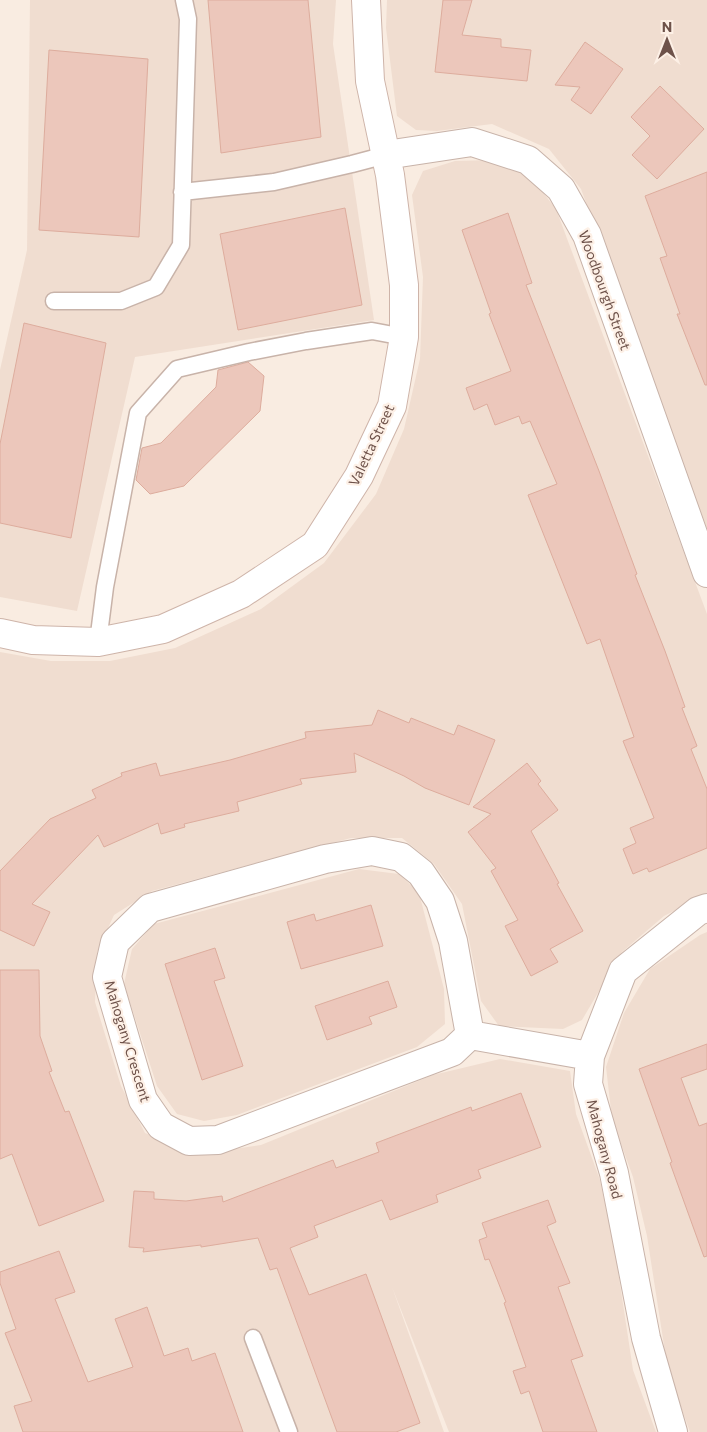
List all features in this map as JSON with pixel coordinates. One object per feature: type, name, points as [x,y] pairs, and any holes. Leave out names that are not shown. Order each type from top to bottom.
[{"type":"street","name":"Valetta Street","points":[[0,633],[34,640],[98,642],[163,629],[241,594],[315,545],[359,476],[392,406],[404,337],[404,285],[390,175],[370,81],[366,0]]},
{"type":"street","name":"Woodbourgh Street","points":[[386,155],[472,142],[528,160],[561,189],[587,235],[707,574]]},
{"type":"street","name":"Mahogany Crescent","points":[[372,852],[401,857],[421,873],[440,901],[453,941],[470,1035],[452,1052],[218,1140],[189,1141],[161,1126],[143,1100],[107,977],[115,942],[150,908],[325,859],[372,852]]},
{"type":"street","name":"Mahogany Road","points":[[673,1432],[646,1338],[614,1173],[588,1084],[590,1056],[623,971],[698,911],[707,908]]},
{"type":"street","points":[[470,1035],[590,1056]]},
{"type":"lane","points":[[54,301],[121,301],[156,288],[181,245],[188,19],[184,0]]},
{"type":"lane","points":[[182,192],[274,182],[386,155]]},
{"type":"lane","points":[[98,642],[105,587],[138,413],[177,369],[249,352],[372,331],[404,337]]},
{"type":"lane","points":[[253,1338],[289,1432]]},
{"type":"shaded area","points":[[30,0],[336,0],[333,44],[374,320],[135,357],[77,611],[0,597],[0,370],[27,250]]},
{"type":"shaded area","points":[[387,0],[707,0],[707,529],[581,189],[549,149],[492,124],[437,131],[416,130],[397,116],[386,28]]},
{"type":"shaded area","points":[[492,160],[529,175],[556,209],[707,614],[707,894],[664,916],[622,952],[582,1020],[563,1029],[499,1026],[481,1001],[462,904],[434,864],[402,838],[351,838],[152,891],[114,915],[97,952],[95,1002],[121,1086],[145,1133],[200,1154],[261,1145],[433,1075],[500,1059],[570,1071],[576,1114],[600,1180],[615,1251],[633,1370],[656,1432],[449,1432],[392,1287],[444,1432],[0,1432],[0,652],[51,661],[110,661],[175,648],[261,609],[324,563],[376,494],[404,429],[420,359],[423,277],[412,195],[423,171],[455,161]]},
{"type":"shaded area","points":[[359,869],[399,874],[419,893],[444,989],[445,1024],[417,1047],[237,1115],[204,1121],[177,1114],[157,1086],[124,984],[132,949],[154,924]]},
{"type":"shaded area","points":[[707,932],[707,1432],[690,1432],[668,1371],[647,1236],[633,1177],[612,1119],[606,1067],[624,1013],[650,969]]},
{"type":"building","points":[[208,0],[308,0],[321,137],[221,153]]},
{"type":"building","points":[[443,0],[472,0],[462,35],[501,39],[501,47],[531,50],[527,81],[435,72]]},
{"type":"building","points":[[585,42],[623,69],[591,114],[571,100],[580,87],[555,85]]},
{"type":"building","points":[[49,50],[148,59],[139,237],[39,230]]},
{"type":"building","points":[[660,86],[704,129],[657,179],[632,155],[650,136],[631,117]]},
{"type":"building","points":[[707,172],[707,385],[705,385],[677,314],[680,314],[660,258],[667,256],[645,196]]},
{"type":"building","points":[[345,208],[362,305],[238,330],[220,234]]},
{"type":"building","points":[[508,213],[532,283],[526,285],[599,471],[637,574],[635,575],[665,651],[685,707],[682,708],[697,746],[691,749],[707,789],[707,848],[649,872],[647,868],[633,874],[623,849],[636,843],[630,828],[654,818],[623,741],[634,737],[600,639],[587,644],[528,495],[557,484],[530,421],[522,424],[519,416],[495,425],[487,404],[474,410],[466,388],[511,371],[489,314],[491,313],[462,230]]},
{"type":"building","points":[[24,323],[106,343],[71,538],[0,523],[0,444]]},
{"type":"building","points":[[248,362],[264,376],[260,411],[184,486],[150,494],[136,480],[142,448],[161,443],[216,387],[218,370]]},
{"type":"building","points":[[378,710],[409,723],[411,718],[454,735],[458,725],[495,740],[469,805],[425,788],[354,753],[356,772],[300,779],[302,784],[237,802],[239,811],[184,824],[185,827],[161,834],[158,823],[104,847],[98,835],[32,904],[50,912],[34,946],[0,930],[0,871],[50,819],[96,798],[92,790],[122,776],[121,773],[156,763],[160,776],[230,760],[306,738],[305,732],[372,725]]},
{"type":"building","points":[[527,763],[541,781],[538,784],[558,810],[531,831],[583,931],[550,949],[558,962],[531,976],[505,926],[518,920],[491,871],[496,868],[468,832],[491,814],[473,807]]},
{"type":"building","points":[[371,905],[383,946],[301,969],[287,922],[314,914],[316,921]]},
{"type":"building","points":[[215,948],[225,978],[214,981],[243,1066],[202,1080],[165,964]]},
{"type":"building","points":[[0,970],[39,970],[40,1036],[52,1071],[49,1072],[65,1112],[69,1111],[104,1201],[39,1226],[12,1154],[0,1159]]},
{"type":"building","points":[[388,981],[397,1007],[369,1017],[372,1024],[327,1040],[315,1006]]},
{"type":"building","points":[[707,1044],[707,1069],[681,1078],[699,1126],[707,1123],[707,1256],[704,1257],[639,1069]]},
{"type":"building","points":[[521,1093],[541,1147],[478,1170],[481,1178],[436,1195],[438,1202],[390,1220],[382,1200],[314,1226],[318,1237],[290,1248],[309,1295],[366,1274],[420,1423],[396,1432],[337,1432],[277,1268],[270,1270],[258,1238],[201,1247],[201,1245],[143,1252],[144,1248],[129,1247],[134,1191],[154,1192],[154,1199],[186,1201],[222,1196],[223,1202],[333,1160],[336,1168],[379,1152],[376,1143],[471,1107],[472,1111]]},
{"type":"building","points":[[548,1200],[556,1222],[547,1226],[570,1283],[558,1287],[583,1356],[571,1360],[597,1432],[543,1432],[529,1391],[521,1394],[513,1371],[526,1367],[504,1303],[506,1302],[489,1259],[485,1260],[479,1240],[487,1237],[482,1223]]},
{"type":"building","points":[[59,1251],[75,1292],[55,1299],[88,1382],[133,1367],[115,1319],[147,1307],[164,1356],[188,1348],[192,1361],[215,1353],[243,1432],[23,1432],[14,1406],[32,1401],[5,1333],[16,1329],[0,1283],[0,1272]]}]
